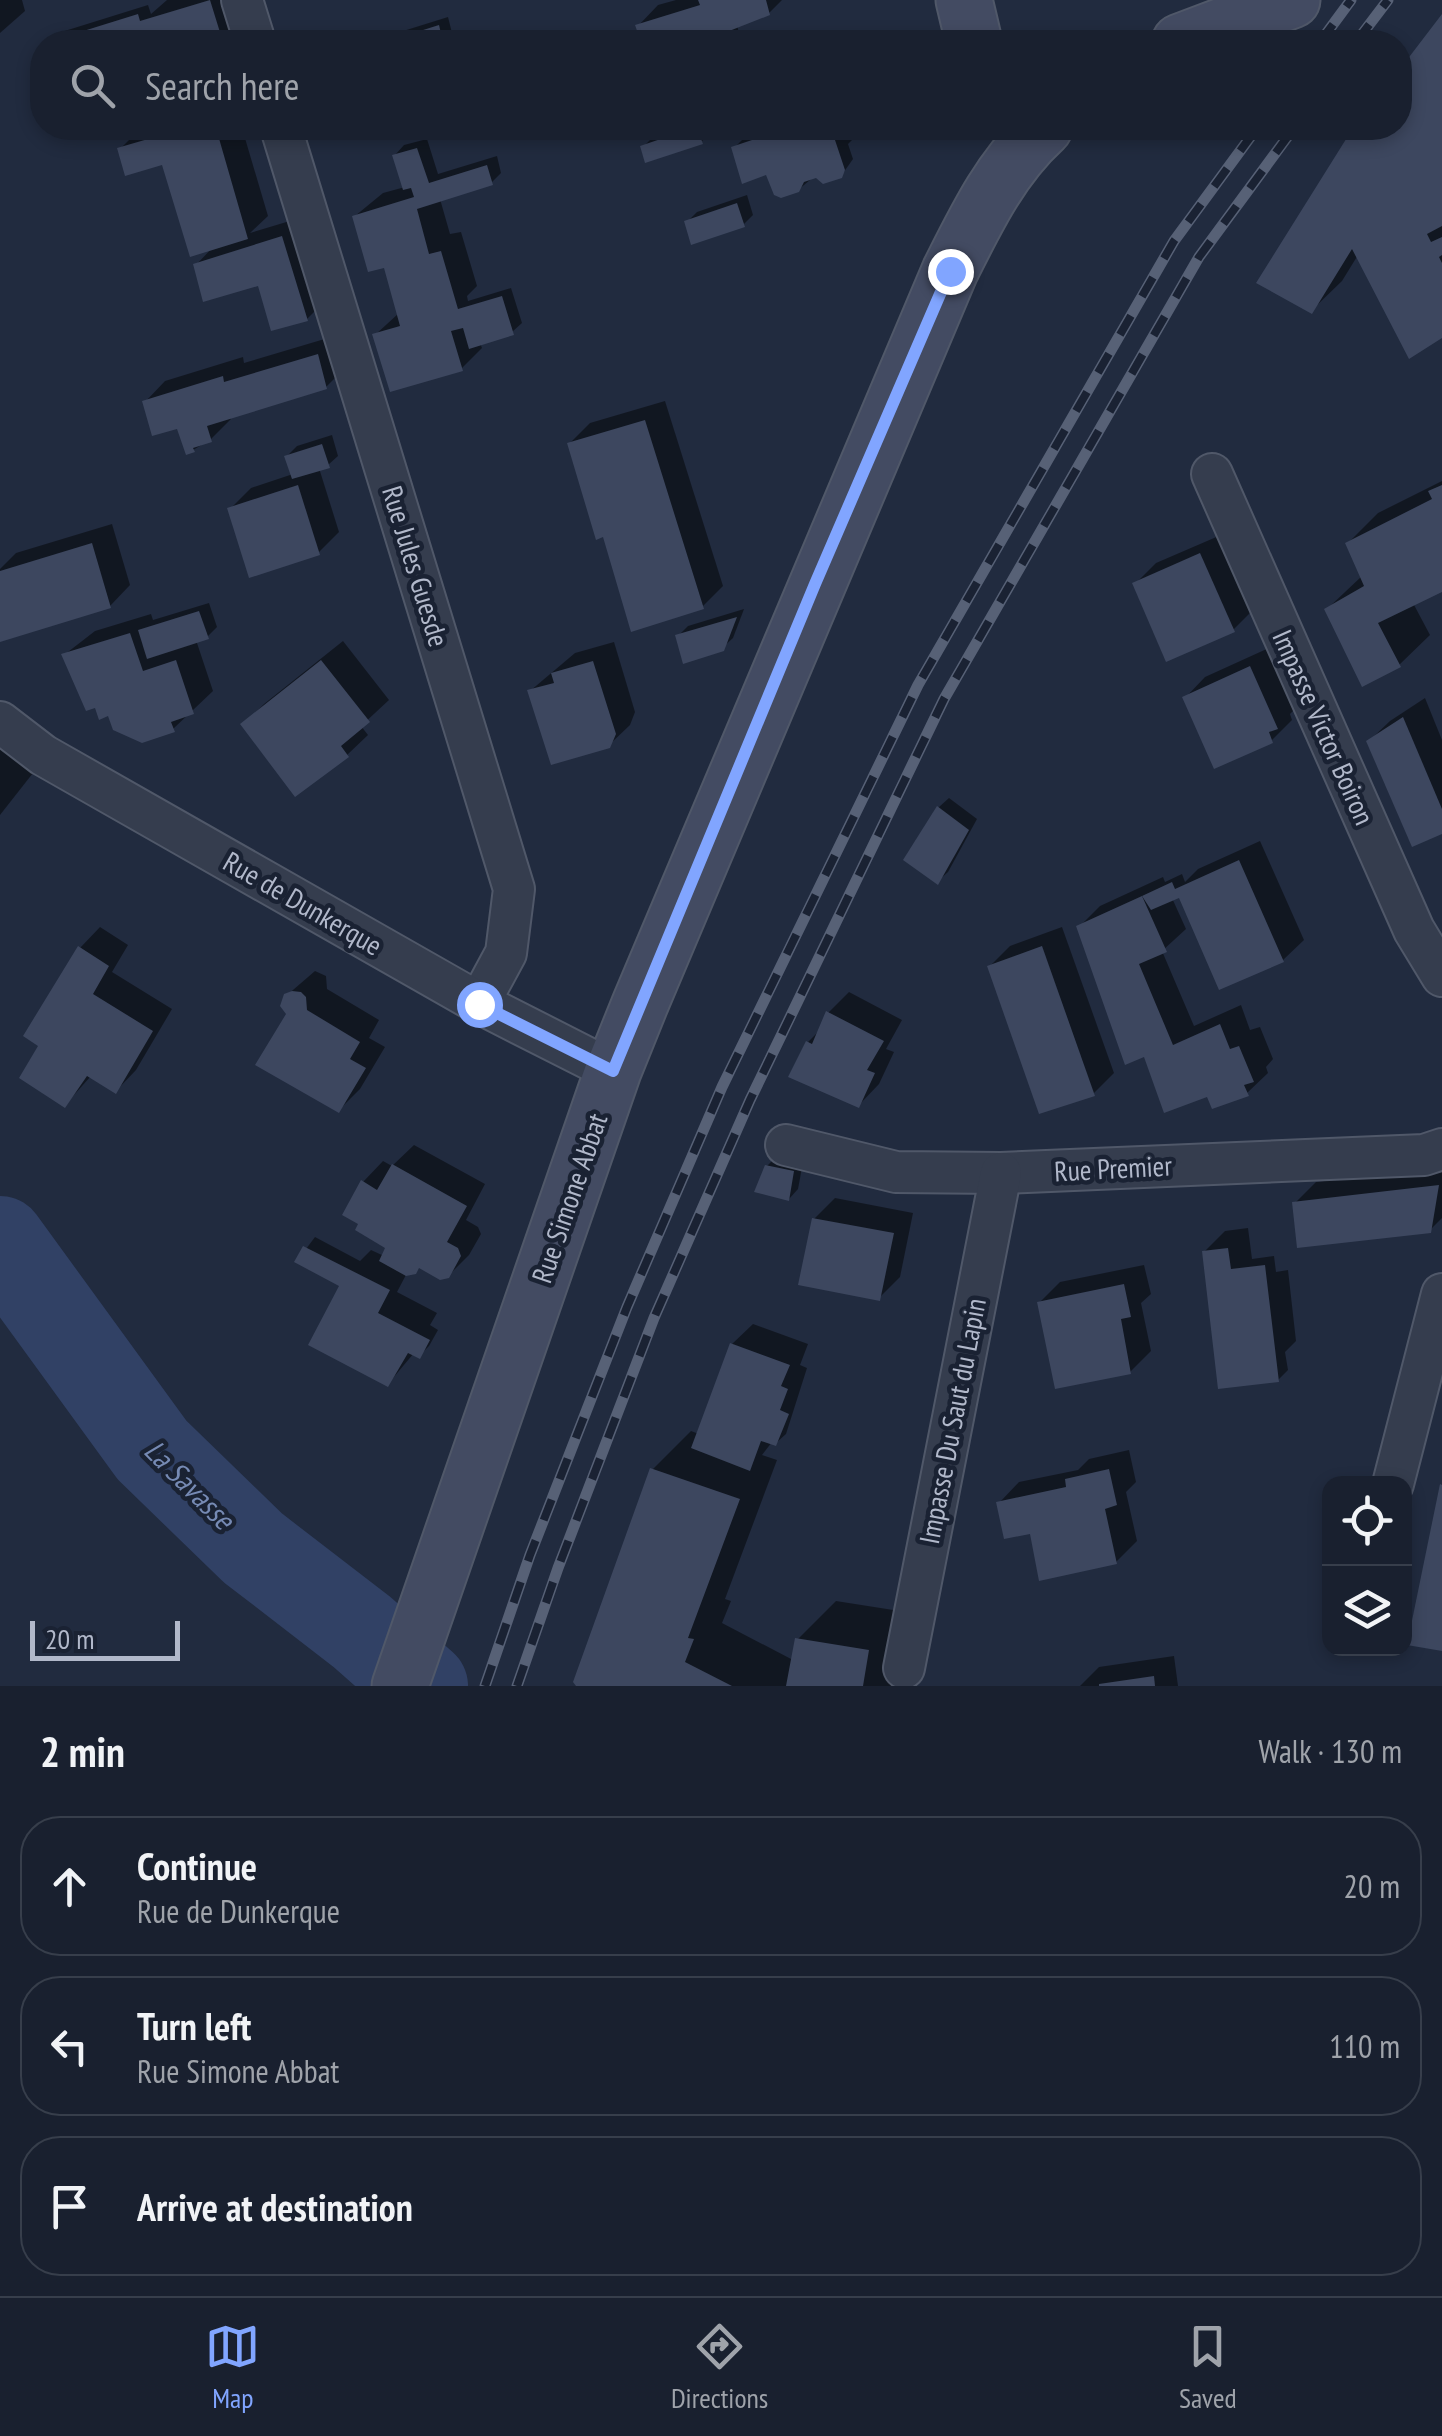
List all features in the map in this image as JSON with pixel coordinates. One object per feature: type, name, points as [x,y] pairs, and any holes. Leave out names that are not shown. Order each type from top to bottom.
[{"type":"main road","points":[[964,0],[971,30]]},
{"type":"main road","points":[[1212,30],[1292,0]]},
{"type":"main road","name":"Rue Simone Abbat","points":[[400,1686],[613,1071],[950,271],[1021,140]]},
{"type":"street","points":[[242,0],[251,30]]},
{"type":"street","name":"Rue Jules Guesde","points":[[285,140],[514,889],[506,953],[479,1004]]},
{"type":"street","name":"Impasse Victor Boiron","points":[[1212,474],[1414,930],[1442,976]]},
{"type":"street","name":"Rue de Dunkerque","points":[[0,722],[43,755],[479,1004],[613,1071]]},
{"type":"street","name":"Rue Premier","points":[[786,1145],[896,1172],[1001,1173],[1424,1154],[1442,1149]]},
{"type":"street","name":"Impasse Du Saut du Lapin","points":[[904,1668],[1001,1173]]},
{"type":"street","points":[[1395,1476],[1442,1294]]},
{"type":"building","points":[[210,0],[219,30],[87,30],[138,14],[140,21]]},
{"type":"building","points":[[698,0],[766,0],[770,15],[732,30],[637,30],[635,25],[700,5]]},
{"type":"building","points":[[1442,14],[1442,226],[1427,234],[1431,242],[1442,237],[1442,338],[1409,359],[1352,249],[1312,314],[1256,283],[1345,140],[1412,140],[1412,53]]},
{"type":"building","points":[[145,140],[219,140],[248,239],[190,257],[162,165],[125,176],[117,148]]},
{"type":"building","points":[[658,140],[702,140],[703,144],[645,163],[640,146]]},
{"type":"building","points":[[752,140],[835,140],[845,170],[842,178],[823,184],[816,178],[804,182],[799,192],[781,198],[774,195],[766,175],[742,184],[731,147]]},
{"type":"building","points":[[417,148],[429,183],[487,165],[493,185],[417,209],[429,254],[441,251],[458,309],[502,296],[514,335],[469,349],[463,328],[451,331],[463,371],[390,392],[372,334],[400,326],[384,268],[368,272],[352,216],[414,197],[411,188],[403,190],[392,155]]},
{"type":"building","points":[[737,203],[745,227],[691,245],[684,221]]},
{"type":"building","points":[[282,236],[308,321],[271,331],[258,286],[203,302],[193,264]]},
{"type":"building","points":[[318,354],[327,389],[207,426],[212,442],[193,448],[195,452],[186,455],[177,429],[152,436],[142,401],[223,376],[224,382]]},
{"type":"building","points":[[645,420],[704,609],[631,632],[603,537],[596,540],[567,443]]},
{"type":"building","points":[[322,444],[330,468],[292,479],[284,456]]},
{"type":"building","points":[[298,485],[320,555],[249,578],[227,508]]},
{"type":"building","points":[[1442,485],[1442,592],[1378,623],[1401,667],[1362,687],[1324,609],[1364,586],[1345,543],[1432,499],[1428,491]]},
{"type":"building","points":[[92,543],[111,608],[0,642],[0,571]]},
{"type":"building","points":[[1200,553],[1235,632],[1166,662],[1132,583]]},
{"type":"building","points":[[199,611],[209,639],[147,659],[138,630]]},
{"type":"building","points":[[737,617],[724,651],[683,664],[675,635]]},
{"type":"building","points":[[130,633],[143,671],[176,660],[194,714],[171,722],[175,732],[142,743],[113,730],[108,716],[99,720],[95,708],[86,711],[61,654]]},
{"type":"building","points":[[321,660],[370,722],[341,746],[349,757],[295,797],[240,724]]},
{"type":"building","points":[[593,661],[616,734],[610,748],[551,765],[527,690],[554,683],[551,673]]},
{"type":"building","points":[[1250,666],[1278,729],[1269,732],[1273,743],[1214,769],[1182,697]]},
{"type":"building","points":[[1403,717],[1442,809],[1442,834],[1412,847],[1366,741]]},
{"type":"building","points":[[937,806],[969,830],[938,885],[903,860]]},
{"type":"building","points":[[1239,860],[1284,962],[1219,990],[1179,898],[1151,910],[1142,896],[1172,882],[1175,889]]},
{"type":"building","points":[[1142,896],[1167,952],[1139,964],[1173,1045],[1220,1024],[1230,1049],[1239,1046],[1254,1082],[1244,1085],[1249,1096],[1212,1109],[1207,1097],[1164,1113],[1144,1057],[1125,1065],[1076,926]]},
{"type":"building","points":[[78,946],[109,966],[93,994],[153,1031],[116,1094],[87,1076],[65,1108],[19,1078],[38,1046],[23,1036]]},
{"type":"building","points":[[1042,946],[1095,1096],[1039,1114],[987,966]]},
{"type":"building","points":[[292,991],[306,997],[307,1010],[360,1042],[350,1059],[366,1068],[339,1113],[255,1065],[286,1014],[280,1006],[284,994]]},
{"type":"building","points":[[826,1011],[884,1041],[867,1070],[875,1073],[859,1108],[788,1077],[806,1041],[812,1044]]},
{"type":"building","points":[[392,1164],[467,1206],[447,1242],[458,1248],[461,1256],[449,1278],[440,1280],[419,1268],[416,1274],[406,1276],[379,1261],[385,1248],[355,1230],[358,1224],[342,1215],[361,1180],[377,1190]]},
{"type":"building","points":[[765,1165],[794,1171],[789,1201],[754,1192]]},
{"type":"building","points":[[1439,1185],[1431,1233],[1297,1248],[1292,1202]]},
{"type":"building","points":[[812,1218],[894,1233],[880,1301],[798,1285]]},
{"type":"building","points":[[303,1246],[390,1290],[378,1313],[430,1340],[420,1359],[408,1353],[388,1387],[308,1345],[339,1286],[294,1262]]},
{"type":"building","points":[[1228,1248],[1231,1269],[1265,1265],[1279,1382],[1218,1389],[1202,1251]]},
{"type":"building","points":[[1124,1284],[1131,1317],[1121,1319],[1131,1374],[1055,1389],[1037,1302]]},
{"type":"building","points":[[730,1343],[790,1365],[781,1386],[788,1389],[780,1410],[789,1414],[776,1446],[761,1441],[750,1471],[691,1448]]},
{"type":"building","points":[[650,1468],[740,1499],[688,1638],[694,1639],[685,1662],[732,1686],[576,1686],[573,1682]]},
{"type":"building","points":[[1109,1469],[1117,1505],[1105,1509],[1117,1564],[1039,1581],[1030,1534],[1004,1539],[996,1502],[1066,1487],[1065,1479]]},
{"type":"building","points":[[1440,1484],[1442,1651],[1412,1646],[1412,1621]]},
{"type":"building","points":[[795,1638],[869,1650],[863,1686],[786,1686]]},
{"type":"building","points":[[1154,1676],[1155,1686],[1099,1686],[1099,1684]]},
{"type":"waterway","name":"La Savasse","points":[[0,1241],[152,1450],[253,1548],[362,1632],[423,1686]]},
{"type":"railway","points":[[1329,30],[1351,0]]},
{"type":"railway","points":[[1365,30],[1388,0]]},
{"type":"railway","points":[[485,1686],[530,1555],[627,1307],[722,1087],[918,685],[1174,241],[1248,140]]},
{"type":"railway","points":[[517,1686],[654,1318],[750,1100],[944,699],[1199,257],[1285,140]]},
{"type":"route","points":[[479,1004],[613,1071],[950,271]]}]
